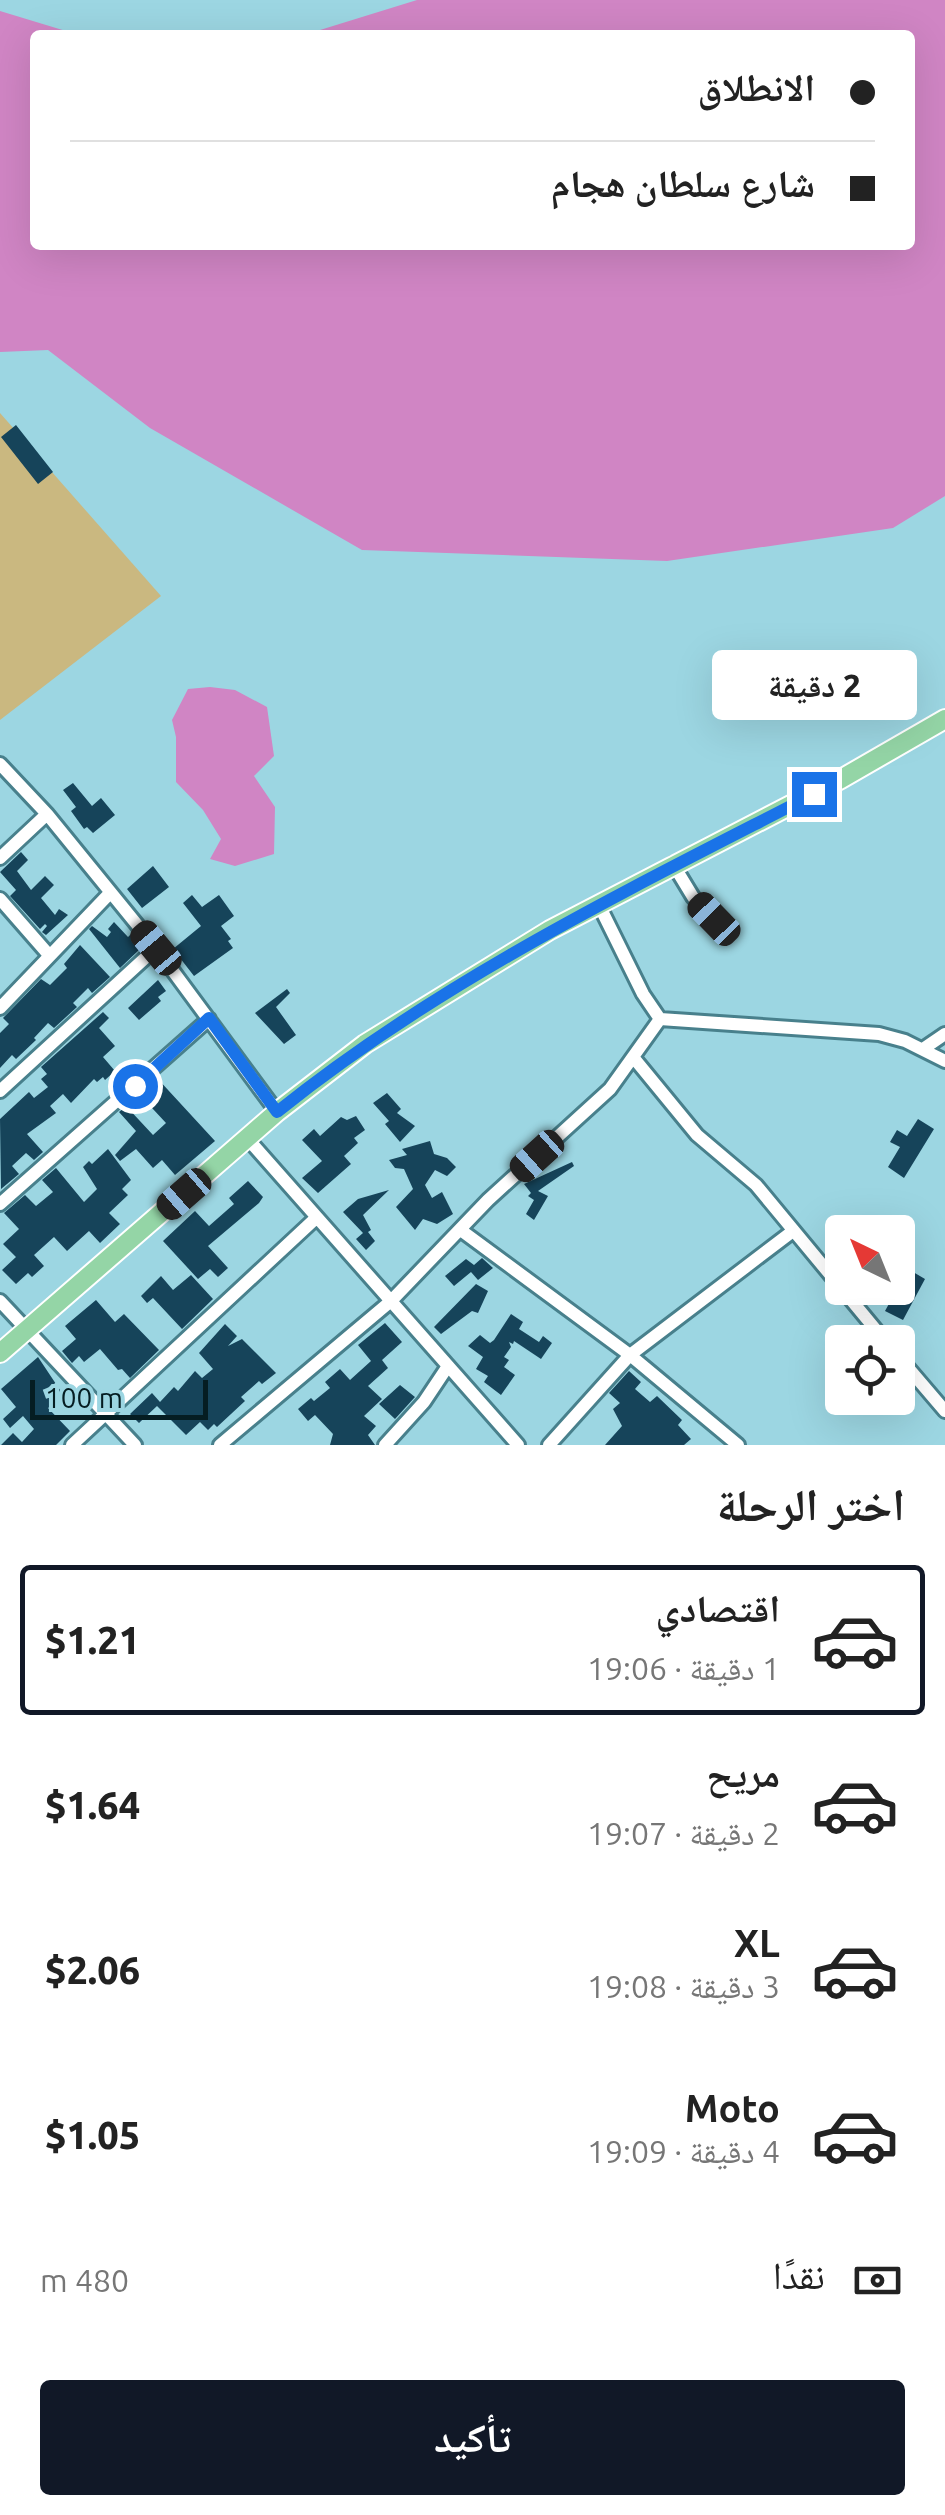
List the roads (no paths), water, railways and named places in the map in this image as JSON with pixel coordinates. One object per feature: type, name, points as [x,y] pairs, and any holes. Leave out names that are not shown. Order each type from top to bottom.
[{"type":"highway","points":[[0,1353],[277,1112],[365,1044],[450,988],[550,930],[842,779],[945,719]]},
{"type":"street","points":[[0,764],[47,814],[156,948],[277,1112]]},
{"type":"street","points":[[0,858],[47,814]]},
{"type":"street","points":[[673,864],[693,897],[714,919]]},
{"type":"street","points":[[0,1008],[110,894]]},
{"type":"street","points":[[0,899],[49,955]]},
{"type":"street","points":[[599,906],[642,994],[660,1020]]},
{"type":"street","points":[[0,1092],[156,948]]},
{"type":"street","points":[[0,1204],[209,1018]]},
{"type":"street","points":[[660,1020],[879,1034],[924,1049],[945,1062]]},
{"type":"street","points":[[220,1445],[391,1301],[488,1200],[610,1089],[660,1020]]},
{"type":"street","points":[[924,1049],[945,1034]]},
{"type":"street","points":[[633,1057],[689,1126],[756,1185],[872,1325]]},
{"type":"street","points":[[247,1138],[518,1445]]},
{"type":"street","points":[[72,1445],[316,1218]]},
{"type":"street","points":[[549,1445],[630,1355],[793,1230]]},
{"type":"street","points":[[462,1231],[630,1355],[732,1444]]},
{"type":"street","points":[[0,1302],[135,1445]]},
{"type":"street","points":[[385,1445],[424,1402],[448,1366]]},
{"type":"street","points":[[915,1376],[945,1411]]}]
